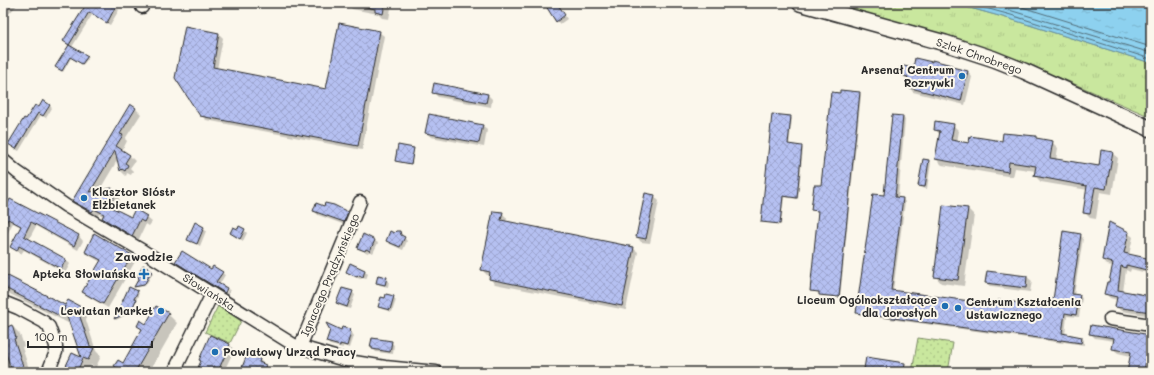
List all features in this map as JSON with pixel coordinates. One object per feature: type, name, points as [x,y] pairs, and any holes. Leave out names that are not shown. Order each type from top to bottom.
[{"type":"main road","name":"Szlak Chrobrego","points":[[800,3],[945,43],[994,59],[1031,74],[1151,129]]},
{"type":"street","name":"Słowiańska","points":[[3,160],[16,172],[66,206],[143,251],[284,340],[300,347],[348,361],[385,367],[436,372]]},
{"type":"street","name":"Ignacego Prądzyńskiego","points":[[300,347],[360,202]]},
{"type":"street","points":[[174,372],[212,294]]},
{"type":"street","points":[[3,302],[44,322],[49,327],[56,346],[56,352],[48,372]]},
{"type":"street","points":[[1110,319],[1151,325]]},
{"type":"green space","points":[[818,3],[952,3],[1010,19],[1151,63],[1151,117],[1056,76],[1042,73]]},
{"type":"green space","points":[[218,306],[241,321],[230,343],[205,332]]},
{"type":"green space","points":[[918,338],[953,343],[948,372],[912,372]]},
{"type":"water","points":[[952,3],[1151,3],[1151,63],[1010,19]]},
{"type":"building","points":[[87,3],[111,3],[116,6],[107,23],[89,12],[69,45],[63,41]]},
{"type":"building","points":[[362,3],[385,3],[383,14],[375,12],[375,9],[362,6]]},
{"type":"building","points":[[544,3],[557,3],[565,15],[556,22]]},
{"type":"building","points":[[339,23],[380,31],[358,146],[200,116],[175,78],[185,26],[219,33],[213,67],[326,89]]},
{"type":"building","points":[[69,45],[88,56],[82,64],[70,57],[62,71],[55,67]]},
{"type":"building","points":[[915,58],[932,62],[932,60],[968,71],[961,101],[907,87],[909,83],[906,82],[908,77],[901,75],[900,67],[904,66],[913,68]]},
{"type":"building","points":[[434,83],[488,94],[486,103],[432,93]]},
{"type":"building","points":[[840,90],[860,92],[839,297],[819,295],[819,292],[810,291],[818,211],[811,210],[814,185],[821,185],[831,92],[840,93]]},
{"type":"building","points":[[43,100],[50,105],[43,116],[38,113],[16,149],[8,144],[24,118],[26,119],[35,105],[39,107]]},
{"type":"building","points":[[130,104],[136,108],[120,134],[123,135],[116,146],[130,155],[125,163],[128,165],[125,171],[122,169],[120,171],[115,151],[90,192],[112,188],[115,195],[109,206],[131,217],[135,209],[147,216],[144,222],[140,220],[132,236],[102,218],[104,214],[94,209],[92,212],[72,201]]},
{"type":"building","points":[[429,114],[483,125],[479,143],[425,133]]},
{"type":"building","points":[[772,114],[791,116],[788,144],[802,146],[797,198],[783,196],[780,224],[761,222]]},
{"type":"building","points":[[892,115],[903,116],[895,197],[903,198],[891,290],[998,305],[998,300],[1052,307],[1063,231],[1081,234],[1072,294],[1080,295],[1076,315],[1065,313],[1062,333],[1082,337],[1081,343],[856,313],[873,194],[884,195]]},
{"type":"building","points":[[935,121],[954,124],[951,140],[969,143],[970,136],[1002,141],[1003,133],[1036,136],[1036,138],[1053,141],[1050,158],[1099,166],[1101,150],[1113,152],[1106,189],[1095,187],[1090,214],[1083,213],[1087,186],[1034,176],[1036,166],[1009,162],[1008,172],[935,159],[940,131],[934,130]]},
{"type":"building","points":[[398,145],[414,148],[411,164],[395,161]]},
{"type":"building","points":[[923,159],[929,160],[925,187],[918,186]]},
{"type":"building","points":[[645,193],[655,195],[646,239],[636,237]]},
{"type":"building","points":[[10,199],[79,235],[74,246],[31,222],[24,236],[66,259],[61,269],[19,246],[17,251],[10,247],[21,226],[8,219],[3,229],[3,212]]},
{"type":"building","points":[[316,203],[324,206],[325,203],[334,205],[348,212],[344,222],[313,211]]},
{"type":"building","points":[[943,205],[968,208],[958,280],[934,277]]},
{"type":"building","points":[[493,211],[503,212],[501,220],[634,247],[622,306],[489,279],[490,272],[481,270]]},
{"type":"building","points":[[195,222],[204,227],[197,244],[187,240]]},
{"type":"building","points":[[1109,222],[1129,232],[1124,253],[1151,259],[1151,271],[1126,265],[1126,268],[1121,266],[1118,290],[1151,296],[1151,312],[1115,307],[1117,297],[1104,294],[1107,282],[1109,282],[1113,263],[1102,260]]},
{"type":"building","points":[[239,226],[245,229],[240,239],[230,233],[233,227],[238,229]]},
{"type":"building","points":[[390,231],[394,233],[396,231],[400,231],[401,235],[405,237],[400,247],[386,241]]},
{"type":"building","points":[[94,233],[132,255],[103,304],[82,292],[101,260],[85,252]]},
{"type":"building","points":[[363,234],[375,240],[370,251],[357,248]]},
{"type":"building","points":[[182,251],[211,269],[213,266],[223,272],[216,282],[227,288],[225,293],[175,262]]},
{"type":"building","points":[[350,263],[365,270],[363,277],[359,275],[357,277],[346,272]]},
{"type":"building","name":"Apteka Słowiańska","points":[[143,265],[152,271],[144,285],[134,287],[139,278],[137,276]]},
{"type":"building","points":[[987,271],[1027,276],[1026,288],[985,283]]},
{"type":"building","points":[[6,275],[65,305],[68,300],[81,307],[78,311],[90,346],[94,348],[88,360],[83,358],[77,372],[63,372],[72,353],[81,357],[64,308],[60,316],[3,287],[3,280]]},
{"type":"building","points":[[378,275],[387,277],[385,285],[376,283]]},
{"type":"building","points":[[129,287],[138,291],[131,311],[114,319]]},
{"type":"building","points":[[342,288],[353,291],[347,307],[336,303]]},
{"type":"building","points":[[386,294],[394,296],[390,310],[378,307],[381,297],[385,298]]},
{"type":"building","points":[[156,306],[169,313],[135,372],[125,372],[114,366],[118,360],[123,363],[142,329],[137,326],[140,320],[146,324]]},
{"type":"building","points":[[326,323],[341,330],[342,327],[351,329],[347,346],[340,344],[340,346],[326,342],[330,330]]},
{"type":"building","points":[[3,324],[7,327],[12,325],[16,338],[14,339],[25,372],[12,372],[3,344]]},
{"type":"building","points":[[1091,325],[1151,335],[1144,372],[1127,372],[1131,352],[1112,349],[1114,338],[1089,334]]},
{"type":"building","name":"Powiatowy Urząd Pracy","points":[[210,335],[230,344],[219,369],[213,366],[210,372],[196,372],[201,361],[199,360]]},
{"type":"building","points":[[372,338],[392,341],[390,352],[372,349],[372,347],[370,347]]},
{"type":"building","points":[[247,355],[260,359],[259,362],[266,365],[263,372],[240,372]]},
{"type":"building","points":[[866,357],[905,363],[904,372],[871,372],[871,370],[864,369]]},
{"type":"place","name":"Arsenał Centrum Rozrywki","points":[[962,76]]},
{"type":"place","name":"Klasztor Sióstr Elżbietanek","points":[[84,198]]},
{"type":"place","name":"Apteka Słowiańska","points":[[144,274]]},
{"type":"place","name":"Liceum Ogólnokształcące dla dorosłych","points":[[945,306]]},
{"type":"place","name":"Centrum Kształcenia Ustawicznego","points":[[958,308]]},
{"type":"place","name":"Lewiatan Market","points":[[161,311]]},
{"type":"place","name":"Powiatowy Urząd Pracy","points":[[215,352]]},
{"type":"district","name":"Zawodzie","points":[[144,257]]}]
